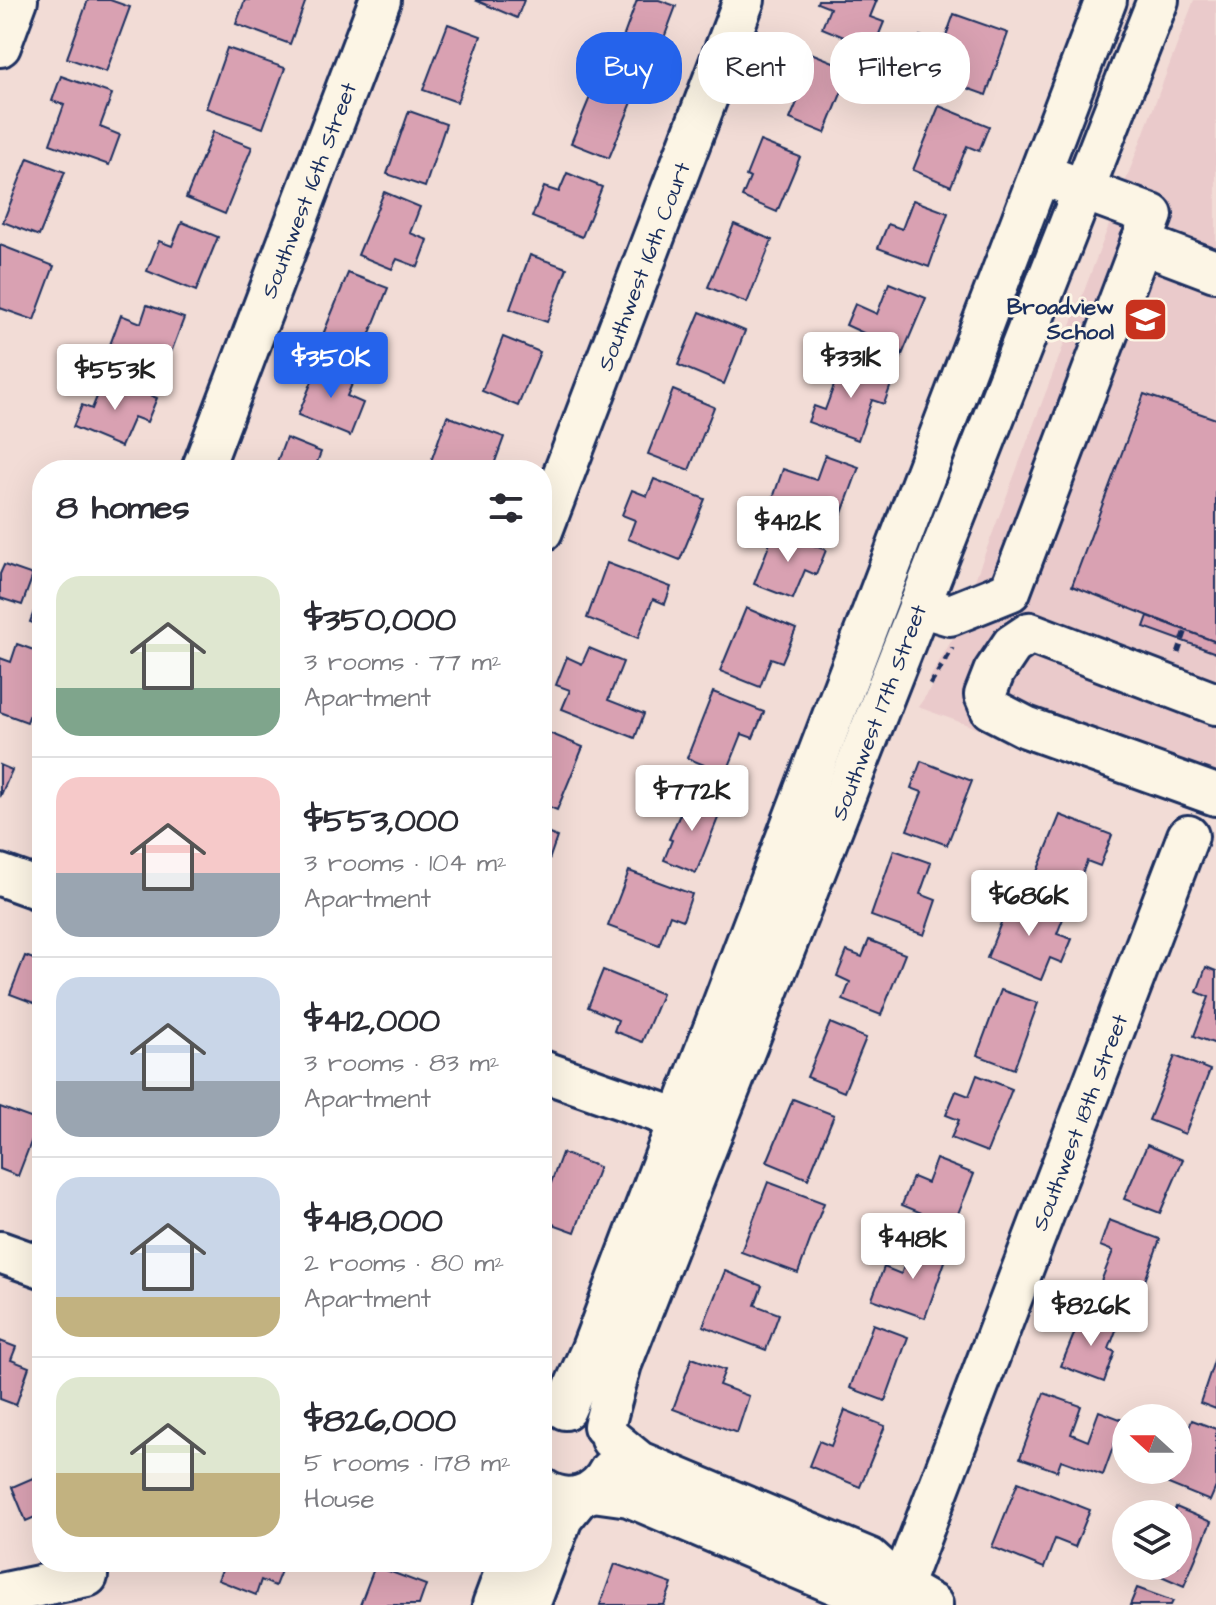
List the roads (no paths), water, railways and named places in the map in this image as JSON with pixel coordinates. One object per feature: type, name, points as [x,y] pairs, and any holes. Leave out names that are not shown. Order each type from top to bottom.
[{"type":"street","points":[[0,46],[17,0]]},
{"type":"street","name":"Southwest 16th Street","points":[[206,460],[380,0]]},
{"type":"street","name":"Southwest 16th Court","points":[[552,505],[744,0]]},
{"type":"street","name":"Southwest 17th Street","points":[[571,1493],[604,1481],[611,1468],[613,1453],[607,1432],[621,1364],[696,1125],[853,662],[1106,0]]},
{"type":"street","name":"Southwest 17th Street","points":[[554,1414],[591,1351],[696,1125],[891,676],[1158,0]]},
{"type":"street","points":[[919,606],[950,615],[1010,591],[1152,215],[1041,174]]},
{"type":"street","points":[[1141,243],[1215,271]]},
{"type":"street","points":[[1216,704],[1030,633],[1012,645],[994,672],[985,695],[991,709],[1026,727],[1216,795]]},
{"type":"street","points":[[853,662],[891,676]]},
{"type":"street","name":"Southwest 18th Street","points":[[916,1596],[1188,836]]},
{"type":"street","points":[[0,875],[32,886]]},
{"type":"street","points":[[552,1075],[696,1125]]},
{"type":"street","points":[[0,1252],[32,1263]]},
{"type":"street","points":[[554,1414],[579,1410],[593,1416],[639,1462],[870,1559],[916,1596]]},
{"type":"street","points":[[552,1544],[571,1493],[629,1496],[855,1592],[916,1596]]},
{"type":"street","points":[[493,1605],[505,1572]]},
{"type":"street","points":[[529,1605],[542,1572]]},
{"type":"street","points":[[0,1594],[95,1581]]},
{"type":"place","name":"Broadview School","points":[[1145,319]]}]
